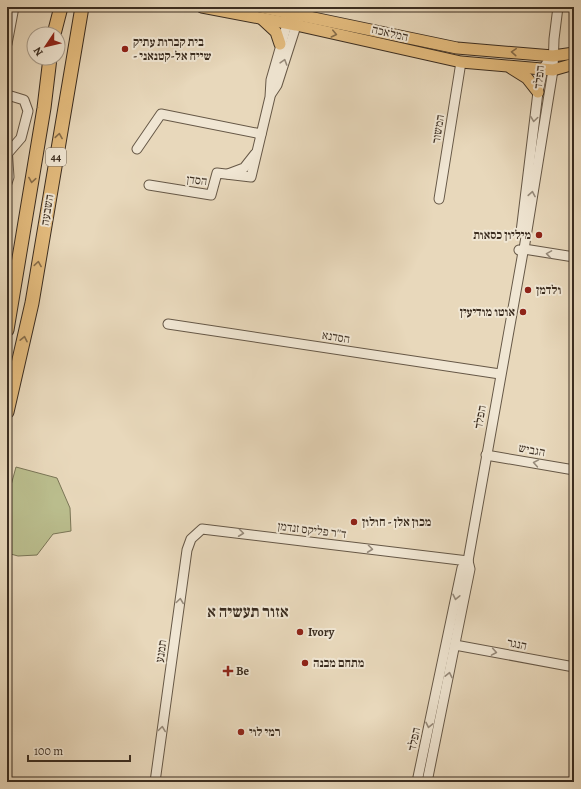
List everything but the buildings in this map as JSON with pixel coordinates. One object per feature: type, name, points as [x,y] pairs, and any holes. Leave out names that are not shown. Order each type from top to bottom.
[{"type":"highway","points":[[56,26],[61,7]]},
{"type":"highway","name":"השבעה","points":[[7,412],[10,374],[32,303],[82,8]]},
{"type":"highway","name":"השבעה","points":[[8,324],[44,108],[49,66]]},
{"type":"main road","name":"המלאכה","points":[[202,7],[291,24],[462,62],[548,70],[574,64]]},
{"type":"main road","points":[[261,7],[298,9]]},
{"type":"main road","name":"המלאכה","points":[[298,9],[321,19],[457,48],[553,56],[574,53]]},
{"type":"main road","points":[[262,19],[276,32],[280,44]]},
{"type":"main road","points":[[507,66],[527,78],[538,92]]},
{"type":"street","points":[[7,44],[14,7]]},
{"type":"street","points":[[553,56],[558,7]]},
{"type":"street","points":[[291,24],[298,9]]},
{"type":"street","name":"הסדן","points":[[149,185],[211,195],[217,173],[251,177],[270,97],[271,80],[280,44],[291,24]]},
{"type":"street","name":"הסדן","points":[[270,97],[277,84],[291,24]]},
{"type":"street","name":"הפלד","points":[[522,249],[522,210],[538,92],[553,56]]},
{"type":"street","name":"המשור","points":[[439,199],[462,62]]},
{"type":"street","name":"הפלד","points":[[427,782],[470,569],[468,561],[522,249],[548,70]]},
{"type":"street","points":[[7,97],[11,96],[24,100],[28,111],[21,138],[7,149],[9,177],[7,183]]},
{"type":"street","points":[[137,149],[161,114],[261,134]]},
{"type":"street","points":[[522,249],[574,258]]},
{"type":"street","name":"הסדנא","points":[[168,324],[500,374]]},
{"type":"street","name":"הגביש","points":[[486,455],[574,470]]},
{"type":"street","name":"ד''ר פליקס זנדמן","points":[[202,529],[468,561]]},
{"type":"street","name":"תמנע","points":[[155,782],[187,550],[191,539],[202,529]]},
{"type":"street","name":"הפלד","points":[[417,782],[462,568],[468,561]]},
{"type":"street","name":"הנגר","points":[[455,645],[574,667]]},
{"type":"green space","points":[[16,467],[57,478],[70,508],[71,531],[53,534],[37,555],[18,556],[7,553],[7,500]]},
{"type":"place","name":"בית קברות עתיק - שייח אל-קטנאני","points":[[125,49]]},
{"type":"place","name":"מיליון כסאות","points":[[539,235]]},
{"type":"place","name":"ולדמן","points":[[528,290]]},
{"type":"place","name":"אוטו מודיעין","points":[[523,312]]},
{"type":"place","name":"מכון אלן - חולון","points":[[354,522]]},
{"type":"place","name":"Ivory","points":[[300,632]]},
{"type":"place","name":"מתחם מבנה","points":[[305,663]]},
{"type":"place","name":"Be","points":[[228,671]]},
{"type":"place","name":"רמי לוי","points":[[241,732]]},
{"type":"district","name":"אזור תעשיה א","points":[[248,611]]}]
